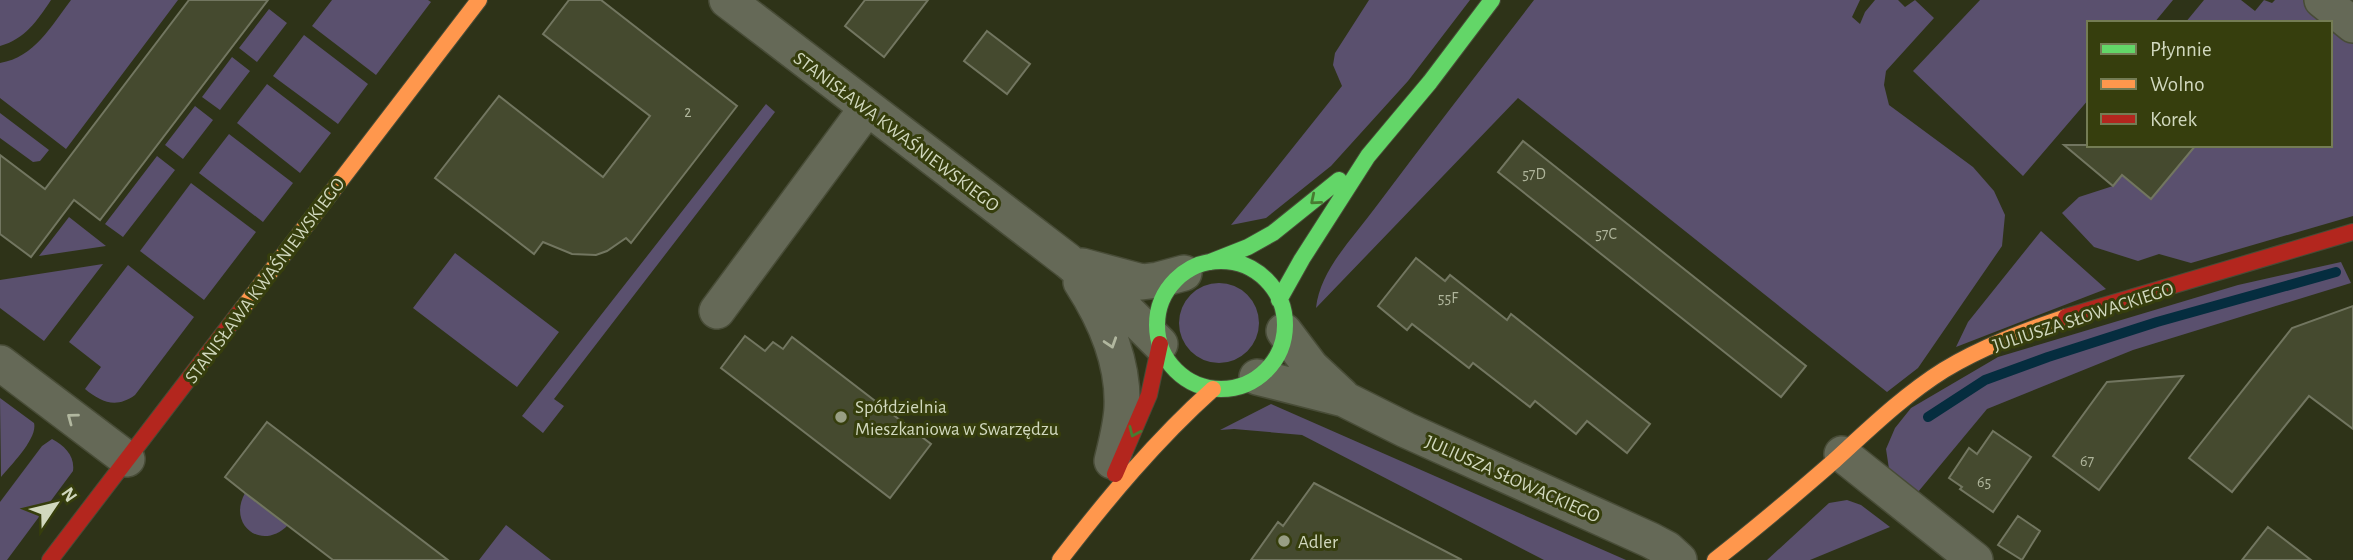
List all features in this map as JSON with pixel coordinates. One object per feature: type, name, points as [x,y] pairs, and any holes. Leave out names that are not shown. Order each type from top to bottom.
[{"type":"street","name":"STANISŁAWA KWAŚNIEWSKIEGO","points":[[51,560],[479,0]]},
{"type":"street","name":"STANISŁAWA KWAŚNIEWSKIEGO","points":[[727,0],[1069,261],[1127,311],[1160,344]]},
{"type":"street","points":[[1160,344],[1171,365],[1180,374],[1201,386],[1236,387],[1257,377],[1276,357],[1282,316],[1302,258],[1368,156],[1430,82],[1492,0]]},
{"type":"street","points":[[2322,0],[2353,25]]},
{"type":"street","points":[[717,311],[867,108]]},
{"type":"street","points":[[1100,508],[1151,393],[1160,344],[1157,317],[1161,300],[1171,285],[1197,267],[1248,247],[1273,233],[1368,156]]},
{"type":"street","name":"JULIUSZA SŁOWACKIEGO","points":[[1715,560],[1783,507],[1912,393],[1944,370],[1978,352],[2031,329],[2071,316],[2353,232]]},
{"type":"street","name":"STANISŁAWA KWAŚNIEWSKIEGO","points":[[1069,261],[1142,282],[1158,280],[1197,267]]},
{"type":"street","points":[[1069,261],[1097,306],[1117,363],[1120,382],[1122,407],[1119,430],[1100,508]]},
{"type":"street","points":[[1197,267],[1231,262],[1251,269],[1268,283],[1282,316]]},
{"type":"street","name":"JULIUSZA SŁOWACKIEGO","points":[[1282,316],[1311,367],[1344,399]]},
{"type":"street","points":[[0,363],[127,459]]},
{"type":"street","name":"JULIUSZA SŁOWACKIEGO","points":[[1257,377],[1344,399],[1406,430],[1650,540],[1667,549],[1679,560]]},
{"type":"street","points":[[1060,560],[1100,508],[1175,423],[1213,388]]},
{"type":"street","points":[[1842,454],[1975,560]]},
{"type":"shaded area","points":[[0,0],[51,0],[23,34],[0,46]]},
{"type":"shaded area","points":[[71,0],[178,0],[66,149],[0,98],[0,63],[12,60],[33,47]]},
{"type":"shaded area","points":[[332,0],[431,2],[376,75],[312,26]]},
{"type":"shaded area","points":[[1369,0],[1470,0],[1408,81],[1331,166],[1266,218],[1231,225],[1342,86],[1333,65],[1335,53]]},
{"type":"shaded area","points":[[1534,0],[1860,0],[1852,17],[1860,24],[1865,12],[1875,0],[1898,0],[1905,7],[1915,0],[1934,18],[1886,71],[1884,85],[1889,105],[1973,167],[1994,191],[2005,215],[2002,246],[1918,368],[1887,392],[1518,98],[1316,308],[1324,281],[1339,255]]},
{"type":"shaded area","points":[[1980,0],[2173,0],[2156,21],[2087,21],[2087,101],[2023,176],[1913,71]]},
{"type":"shaded area","points":[[2204,0],[2241,0],[2255,11],[2264,0],[2272,3],[2275,0],[2303,0],[2329,21],[2187,21]]},
{"type":"shaded area","points":[[269,9],[287,23],[257,62],[239,48]]},
{"type":"shaded area","points":[[2332,23],[2353,40],[2353,216],[2191,263],[2159,254],[2138,261],[2094,247],[2062,213],[2079,197],[2113,186],[2122,175],[2152,198],[2188,155],[2179,147],[2332,147]]},
{"type":"shaded area","points":[[304,35],[368,84],[338,124],[273,76]]},
{"type":"shaded area","points":[[232,57],[250,71],[220,110],[202,97]]},
{"type":"shaded area","points":[[267,84],[331,133],[300,173],[237,123]]},
{"type":"shaded area","points":[[766,104],[775,112],[554,399],[564,406],[543,433],[522,416]]},
{"type":"shaded area","points":[[195,106],[213,120],[183,159],[165,145]]},
{"type":"shaded area","points":[[0,113],[49,150],[40,161],[33,162],[0,138]]},
{"type":"shaded area","points":[[229,134],[293,183],[263,222],[199,173]]},
{"type":"shaded area","points":[[157,156],[175,170],[123,237],[105,224]]},
{"type":"shaded area","points":[[191,183],[256,232],[204,300],[140,251]]},
{"type":"shaded area","points":[[69,217],[106,246],[39,256]]},
{"type":"shaded area","points":[[2041,231],[2106,289],[1956,347],[1968,322]]},
{"type":"shaded area","points":[[455,253],[559,332],[517,387],[413,308]]},
{"type":"shaded area","points":[[2341,262],[2351,283],[2133,350],[1987,409],[1918,492],[1889,469],[1886,449],[1895,428],[1911,408],[1998,357],[2238,285]]},
{"type":"shaded area","points":[[103,264],[44,341],[0,308],[0,280]]},
{"type":"shaded area","points":[[128,265],[194,317],[135,395],[115,403],[97,397],[85,389],[101,367],[69,342]]},
{"type":"shaded area","points":[[1219,283],[1234,286],[1247,295],[1256,308],[1259,323],[1256,338],[1247,351],[1234,360],[1219,363],[1204,360],[1191,351],[1182,338],[1179,323],[1182,308],[1191,295],[1204,286]]},
{"type":"shaded area","points":[[0,398],[34,423],[32,436],[23,451],[1,477]]},
{"type":"shaded area","points":[[1271,404],[1626,560],[1544,560],[1302,435],[1220,430]]},
{"type":"shaded area","points":[[52,439],[68,452],[73,471],[7,560],[0,560],[0,502],[42,446]]},
{"type":"shaded area","points":[[245,493],[288,525],[278,533],[268,536],[250,531],[240,515]]},
{"type":"shaded area","points":[[1847,500],[1861,505],[1890,527],[1810,560],[1767,560],[1829,503]]},
{"type":"shaded area","points":[[506,525],[551,560],[479,560]]},
{"type":"building","points":[[189,0],[268,0],[100,220],[74,200],[31,257],[0,234],[0,155],[45,189]]},
{"type":"building","points":[[569,0],[601,0],[737,106],[631,243],[626,238],[596,255],[572,254],[543,242],[534,254],[435,178],[499,96],[603,177],[650,116],[543,34]]},
{"type":"building","points":[[865,0],[928,0],[884,57],[845,26]]},
{"type":"building","points":[[987,31],[1030,64],[1007,94],[964,61]]},
{"type":"building","points":[[1523,141],[1806,366],[1781,397],[1498,172]]},
{"type":"building","points":[[2064,145],[2194,147],[2151,199],[2122,175],[2113,186]]},
{"type":"building","points":[[1416,258],[1445,281],[1450,275],[1507,320],[1511,314],[1650,424],[1627,453],[1587,421],[1576,434],[1535,401],[1530,407],[1473,363],[1469,368],[1412,324],[1407,330],[1378,306]]},
{"type":"building","points":[[2353,306],[2353,429],[2309,396],[2232,492],[2189,458],[2292,328]]},
{"type":"building","name":"Spółdzielnia Mieszkaniowa w Swarzędzu","points":[[745,336],[765,351],[773,342],[783,349],[792,337],[931,444],[890,498],[721,368]]},
{"type":"building","points":[[2183,376],[2099,490],[2053,456],[2107,382]]},
{"type":"building","points":[[267,422],[448,560],[333,560],[245,493],[225,477]]},
{"type":"building","points":[[1993,431],[2031,457],[1993,512],[1949,478],[1969,448],[1977,454]]},
{"type":"building","points":[[1314,483],[1462,560],[1251,560],[1278,522],[1283,526]]},
{"type":"building","points":[[2018,516],[2040,531],[2022,560],[1998,545]]},
{"type":"building","points":[[2268,527],[2311,560],[2242,560]]},
{"type":"waterway","points":[[1928,417],[1985,380],[2048,357],[2157,322],[2336,272]]},
{"type":"traffic: fast","points":[[1279,300],[1368,156],[1430,82],[1492,0]]},
{"type":"traffic: fast","points":[[1210,262],[1248,247],[1273,233],[1339,180]]},
{"type":"traffic: fast","points":[[1221,261],[1245,266],[1266,280],[1280,301],[1285,325],[1280,349],[1266,370],[1245,384],[1221,389],[1197,384],[1176,370],[1162,349],[1157,325],[1162,301],[1176,280],[1197,266],[1221,261]]},
{"type":"traffic: slow","points":[[242,309],[479,0]]},
{"type":"traffic: slow","points":[[1715,560],[1929,380],[1988,347],[2066,317]]},
{"type":"traffic: slow","points":[[1060,560],[1133,471],[1213,389]]},
{"type":"traffic: jam","points":[[2066,317],[2353,232]]},
{"type":"traffic: jam","points":[[50,560],[242,309]]},
{"type":"traffic: jam","points":[[1115,474],[1149,395],[1160,344]]},
{"type":"place","name":"Spółdzielnia Mieszkaniowa w Swarzędzu","points":[[841,417]]},
{"type":"place","name":"Adler","points":[[1284,541]]}]
